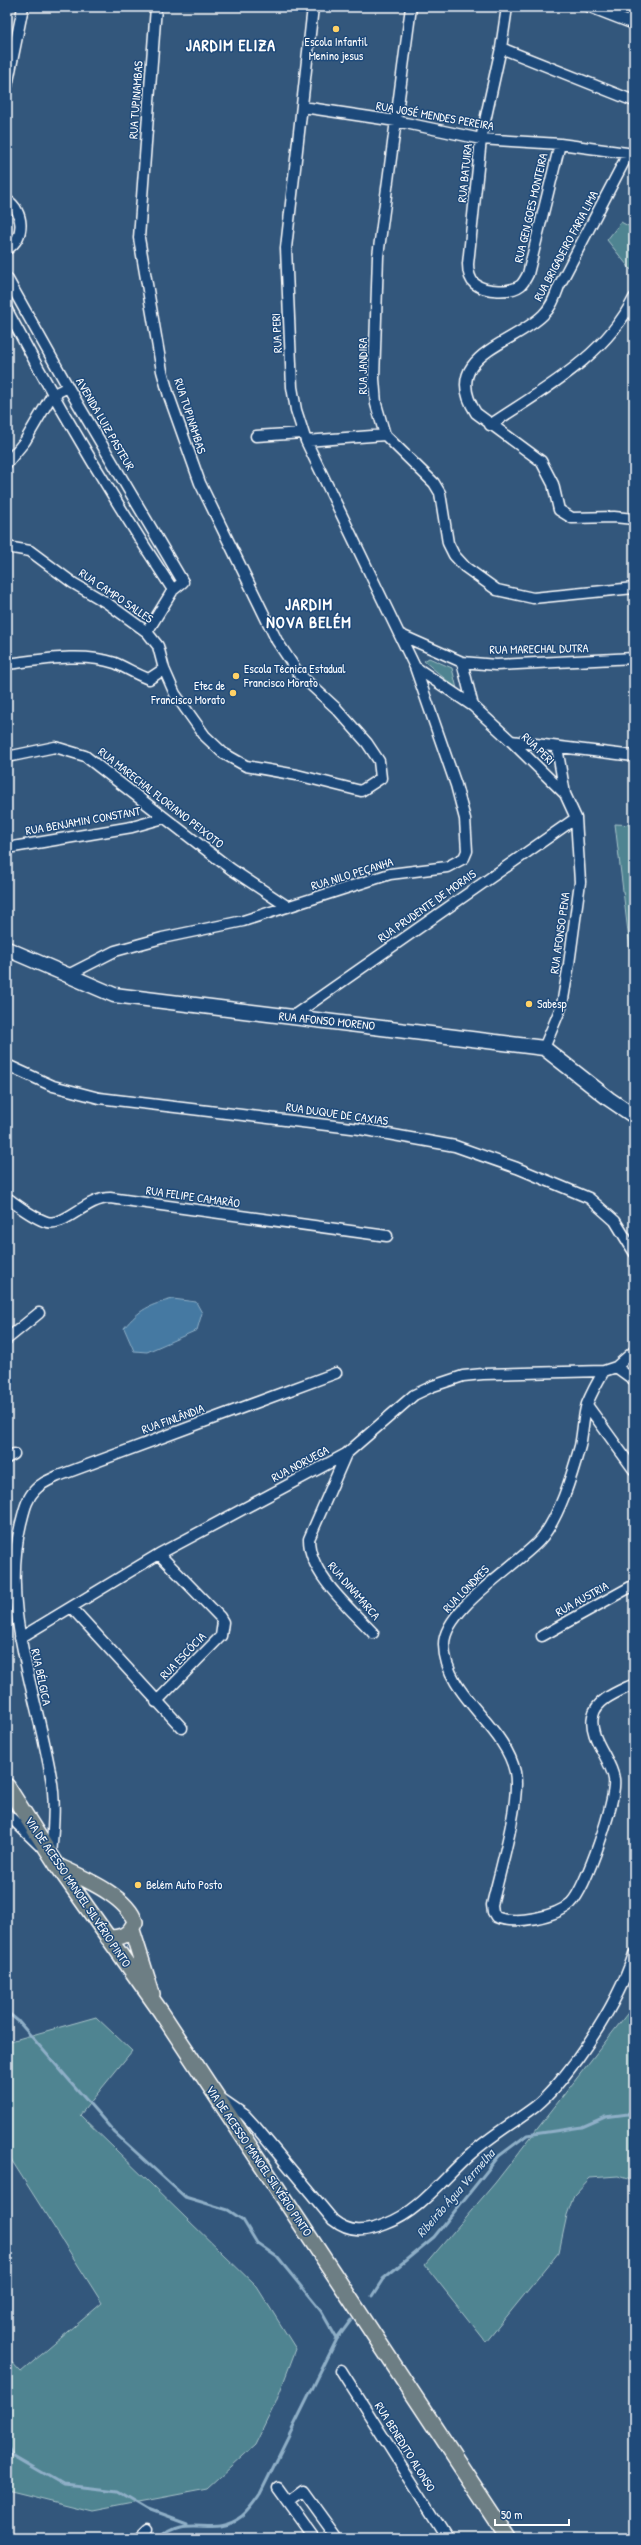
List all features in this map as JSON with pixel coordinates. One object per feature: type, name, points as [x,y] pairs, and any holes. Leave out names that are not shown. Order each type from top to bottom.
[{"type":"main road","name":"RUA AFONSO MORENO","points":[[7,949],[70,974],[114,995],[207,1008],[293,1016],[544,1048]]},
{"type":"main road","points":[[544,1048],[609,1100],[634,1116]]},
{"type":"main road","name":"VIA DE ACESSO MANOEL SILVÉRIO PINTO","points":[[7,1786],[54,1861],[216,2095],[508,2538]]},
{"type":"main road","points":[[54,1861],[87,1880],[127,1907],[136,1922],[132,1930],[118,1938],[108,1938]]},
{"type":"main road","points":[[132,1930],[155,2005]]},
{"type":"street","points":[[7,86],[23,7]]},
{"type":"street","name":"RUA TUPINAMBAS","points":[[156,7],[139,238],[162,371],[167,390],[200,483],[277,641],[299,674],[337,709],[367,743],[379,761],[381,778]]},
{"type":"street","name":"RUA PERI","points":[[313,7],[303,107],[294,163],[286,248],[292,387],[305,437],[363,561],[401,635]]},
{"type":"street","name":"RUA JANDIRA","points":[[411,7],[378,263],[374,379],[376,404],[385,435],[434,483],[440,493],[448,543],[454,555],[464,567],[497,590],[534,598],[634,588]]},
{"type":"street","name":"RUA BATUIRA","points":[[484,288],[476,285],[470,278],[468,268],[481,139],[501,48],[507,7]]},
{"type":"street","points":[[590,7],[634,24]]},
{"type":"street","points":[[501,48],[634,101]]},
{"type":"street","name":"RUA JOSÉ MENDES PEREIRA","points":[[303,107],[396,121],[481,139],[560,144],[631,154]]},
{"type":"street","name":"RUA GEN GOES MONTEIRA","points":[[484,288],[511,289],[520,286],[528,274],[560,144]]},
{"type":"street","name":"RUA BRIGADEIRO FARIA LIMA","points":[[631,154],[566,273],[553,302],[544,315],[512,338],[492,348],[471,366],[467,384],[471,406],[490,425],[541,461],[548,470],[554,484],[559,510],[572,518],[614,517],[634,519]]},
{"type":"street","points":[[7,200],[17,210],[20,217],[20,234],[16,241],[7,248]]},
{"type":"street","name":"AVENIDA LUIZ PASTEUR","points":[[7,278],[68,387],[183,582],[173,590]]},
{"type":"street","points":[[490,425],[572,370],[613,332],[634,298]]},
{"type":"street","points":[[7,310],[52,395],[126,518],[173,590],[147,632]]},
{"type":"street","points":[[7,463],[25,441],[52,395],[68,387]]},
{"type":"street","points":[[256,436],[305,437],[385,435]]},
{"type":"street","name":"RUA CAMPO SALLES","points":[[7,547],[30,551],[73,583],[147,632],[158,646],[164,669],[175,694],[205,736],[223,752],[246,766],[297,775],[361,790],[381,778]]},
{"type":"street","name":"RUA MARECHAL DUTRA","points":[[401,635],[462,662],[520,665],[634,658]]},
{"type":"street","name":"RUA NILO PEÇANHA","points":[[70,974],[115,952],[162,938],[243,921],[390,874],[447,867],[464,858],[469,843],[465,819],[415,667],[401,635]]},
{"type":"street","points":[[7,664],[76,658],[97,659],[115,663],[149,679],[164,669]]},
{"type":"street","points":[[462,662],[473,706]]},
{"type":"street","name":"RUA PERI","points":[[415,667],[473,706],[511,741],[566,794],[576,818]]},
{"type":"street","points":[[511,741],[634,756]]},
{"type":"street","points":[[557,746],[566,794]]},
{"type":"street","name":"RUA MARECHAL FLORIANO PEIXOTO","points":[[7,757],[55,747],[73,751],[85,756],[104,769],[164,818],[231,869],[288,907]]},
{"type":"street","name":"RUA BENJAMIN CONSTANT","points":[[7,848],[132,827],[164,818]]},
{"type":"street","name":"RUA PRUDENTE DE MORAIS","points":[[293,1016],[576,818]]},
{"type":"street","name":"RUA AFONSO PENA","points":[[544,1048],[562,1005],[570,956],[580,882],[576,818]]},
{"type":"street","name":"RUA DUQUE DE CAXIAS","points":[[7,1065],[53,1086],[99,1098],[360,1129],[455,1146],[517,1168],[589,1198],[615,1221],[634,1252]]},
{"type":"street","name":"RUA FELIPE CAMARÃO","points":[[7,1198],[42,1220],[52,1223],[64,1219],[92,1201],[110,1198],[387,1236]]},
{"type":"street","points":[[7,1339],[39,1313]]},
{"type":"street","points":[[634,1351],[616,1367],[634,1380]]},
{"type":"street","name":"RUA NORUEGA","points":[[20,1638],[72,1608],[159,1554],[346,1454],[414,1395],[433,1386],[464,1376],[483,1374],[604,1371],[616,1367]]},
{"type":"street","name":"RUA LONDRES","points":[[604,1371],[587,1405],[580,1445],[556,1515],[548,1529],[538,1542],[498,1574],[459,1613],[448,1626],[444,1638],[445,1657],[450,1670],[460,1688],[493,1731],[512,1763],[516,1773],[515,1803],[492,1905],[493,1912],[500,1918],[536,1918],[556,1913],[572,1902],[579,1892],[607,1821],[613,1799],[614,1778],[594,1732],[593,1717],[600,1703],[634,1684]]},
{"type":"street","name":"RUA FINLÂNDIA","points":[[26,1502],[34,1491],[58,1476],[336,1373]]},
{"type":"street","points":[[587,1405],[634,1470]]},
{"type":"street","name":"RUA DINAMARCA","points":[[346,1454],[310,1539],[309,1550],[320,1574],[373,1633]]},
{"type":"street","name":"RUA BÉLGICA","points":[[26,1502],[19,1529],[12,1578],[20,1638],[51,1777],[55,1817],[54,1861]]},
{"type":"street","name":"RUA ESCÓCIA","points":[[156,1702],[213,1644],[223,1629],[220,1617],[159,1554]]},
{"type":"street","name":"RUA AUSTRIA","points":[[542,1636],[634,1585]]},
{"type":"street","points":[[72,1608],[156,1702],[182,1728]]},
{"type":"street","points":[[7,1794],[24,1813]]},
{"type":"street","points":[[7,1814],[54,1861]]},
{"type":"street","points":[[216,2095],[231,2104],[255,2126],[333,2220],[350,2230],[369,2230],[388,2224],[411,2210],[472,2153],[547,2096],[578,2059],[596,2030],[632,1969],[634,1954]]},
{"type":"street","name":"RUA BENEDITO ALONSO","points":[[341,2370],[447,2538]]},
{"type":"street","points":[[278,2488],[314,2538]]},
{"type":"street","points":[[288,2502],[303,2491],[337,2538]]},
{"type":"street","points":[[140,2538],[148,2530]]},
{"type":"green space","points":[[621,222],[632,228],[634,227],[634,267],[631,270],[607,240]]},
{"type":"green space","points":[[429,658],[452,668],[457,689],[424,661]]},
{"type":"green space","points":[[615,824],[634,825],[634,957],[630,949]]},
{"type":"green space","points":[[634,2005],[634,2181],[618,2176],[590,2178],[574,2195],[567,2215],[559,2252],[486,2342],[425,2265],[495,2183]]},
{"type":"green space","points":[[96,2017],[132,2051],[80,2115],[257,2287],[296,2349],[276,2402],[255,2445],[207,2489],[92,2511],[7,2490],[7,2357],[21,2372],[102,2303],[7,2153],[7,2042]]},
{"type":"water","points":[[173,1299],[196,1302],[202,1313],[197,1330],[147,1352],[134,1351],[124,1328],[140,1312],[157,1303]]},
{"type":"waterway","points":[[7,2012],[18,2021],[115,2133],[185,2197],[228,2210],[243,2220],[257,2243],[277,2257],[321,2311],[337,2339]]},
{"type":"waterway","name":"Ribeirão Água Vermelha","points":[[372,2296],[383,2279],[434,2237],[499,2156],[527,2135],[582,2127],[605,2117],[628,2114],[634,2107]]},
{"type":"waterway","name":"Ribeirão Água Vermelha","points":[[159,2538],[169,2530],[179,2526],[210,2526],[231,2522],[242,2516],[247,2511],[260,2494],[337,2339],[351,2320]]},
{"type":"waterway","points":[[7,2446],[12,2455],[64,2485],[118,2491],[148,2509],[186,2523]]},
{"type":"place","name":"Escola Infantil Menino jesus","points":[[336,29]]},
{"type":"place","name":"Escola Técnica Estadual Francisco Morato","points":[[236,676]]},
{"type":"place","name":"Etec de Francisco Morato","points":[[233,693]]},
{"type":"place","name":"Sabesp","points":[[529,1004]]},
{"type":"place","name":"Belém Auto Posto","points":[[138,1885]]},
{"type":"district","name":"JARDIM ELIZA","points":[[231,45]]},
{"type":"district","name":"JARDIM NOVA BELÉM","points":[[309,613]]}]
